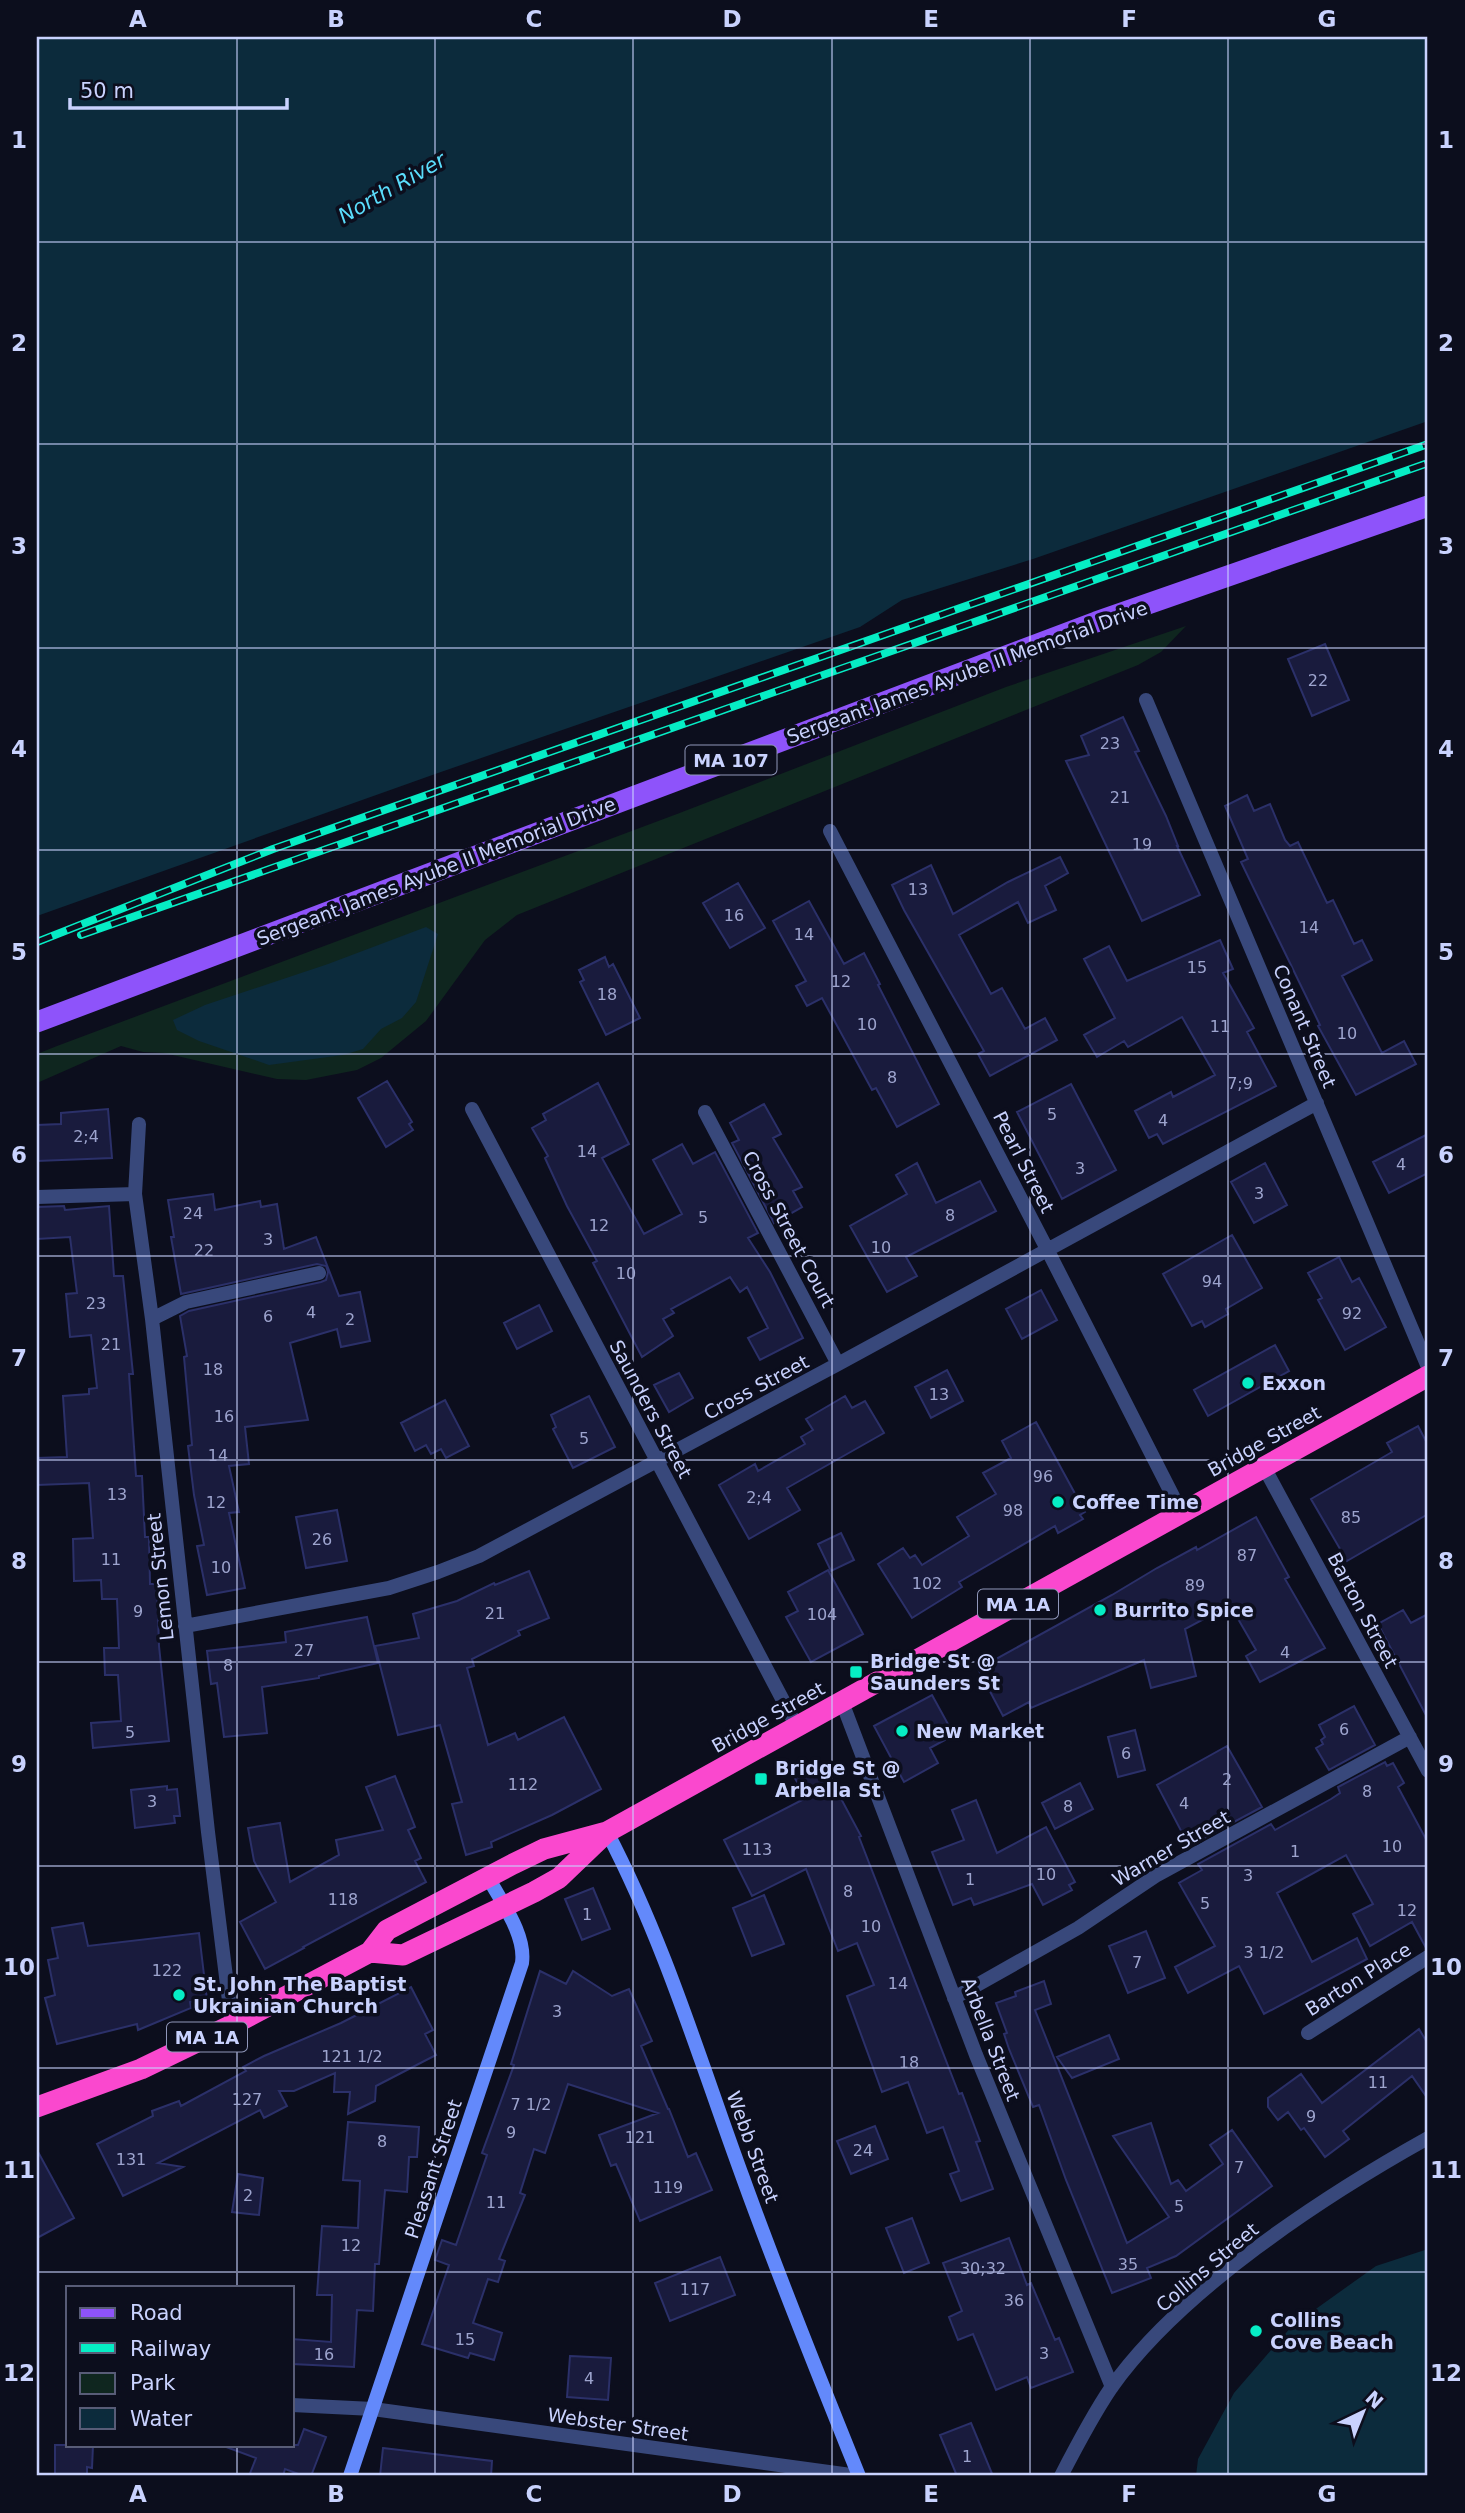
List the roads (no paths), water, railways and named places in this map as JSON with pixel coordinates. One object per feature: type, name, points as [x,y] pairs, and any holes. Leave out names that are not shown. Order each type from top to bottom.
[{"type":"highway","name":"Bridge Street","points":[[37,2108],[141,2069],[232,2025],[370,1952],[387,1930],[544,1849],[607,1832],[1428,1376]]},
{"type":"highway","name":"Bridge Street","points":[[370,1952],[403,1955],[503,1907],[559,1878],[607,1832]]},
{"type":"main road","name":"Sergeant James Ayube II Memorial Drive","points":[[37,1022],[1096,622],[1428,506]]},
{"type":"main road","name":"Webb Street","points":[[607,1832],[636,1888],[657,1937],[743,2180],[858,2476]]},
{"type":"main road","name":"Pleasant Street","points":[[350,2476],[522,1963],[522,1947],[488,1877]]},
{"type":"street","name":"Conant Street","points":[[1146,700],[1428,1367]]},
{"type":"street","name":"Pearl Street","points":[[830,831],[1181,1512]]},
{"type":"street","name":"Cross Street","points":[[185,1626],[389,1588],[479,1556],[1317,1103]]},
{"type":"street","name":"Saunders Street","points":[[472,1109],[797,1727]]},
{"type":"street","name":"Cross Street Court","points":[[705,1112],[838,1364]]},
{"type":"street","name":"Lemon Street","points":[[139,1124],[135,1194],[152,1319],[232,2025]]},
{"type":"street","points":[[37,1197],[135,1194]]},
{"type":"street","points":[[152,1319],[186,1302],[319,1273]]},
{"type":"street","name":"Barton Street","points":[[1264,1467],[1428,1771]]},
{"type":"street","name":"Arbella Street","points":[[842,1702],[954,1998],[1112,2387]]},
{"type":"street","name":"Warner Street","points":[[954,1998],[1078,1928],[1157,1875],[1410,1737]]},
{"type":"street","name":"Barton Place","points":[[1308,2034],[1428,1957]]},
{"type":"street","name":"Collins Street","points":[[1060,2476],[1112,2387],[1149,2342],[1228,2271],[1272,2238],[1332,2197],[1428,2138]]},
{"type":"street","name":"Webster Street","points":[[294,2405],[373,2409],[858,2476]]},
{"type":"water","name":"North River","points":[[37,37],[1428,37],[1428,421],[1033,559],[902,600],[860,627],[37,916]]},
{"type":"water","points":[[426,927],[438,934],[416,1002],[402,1018],[381,1029],[363,1049],[343,1055],[269,1065],[199,1041],[177,1030],[173,1020],[205,1005],[328,964]]},
{"type":"water","points":[[1428,2249],[1428,2476],[1196,2476],[1198,2459],[1234,2393],[1292,2326],[1376,2266]]},
{"type":"railway","points":[[37,942],[273,849],[1428,444]]},
{"type":"railway","points":[[81,935],[1428,463]]},
{"type":"place","name":"Exxon","points":[[1248,1383]]},
{"type":"place","name":"Coffee Time","points":[[1058,1502]]},
{"type":"place","name":"Burrito Spice","points":[[1100,1610]]},
{"type":"place","name":"Bridge St @ Saunders St","points":[[856,1672]]},
{"type":"place","name":"New Market","points":[[902,1731]]},
{"type":"place","name":"Bridge St @ Arbella St","points":[[761,1779]]},
{"type":"place","name":"St. John The Baptist Ukrainian Church","points":[[179,1995]]},
{"type":"place","name":"Collins Cove Beach","points":[[1256,2331]]}]
